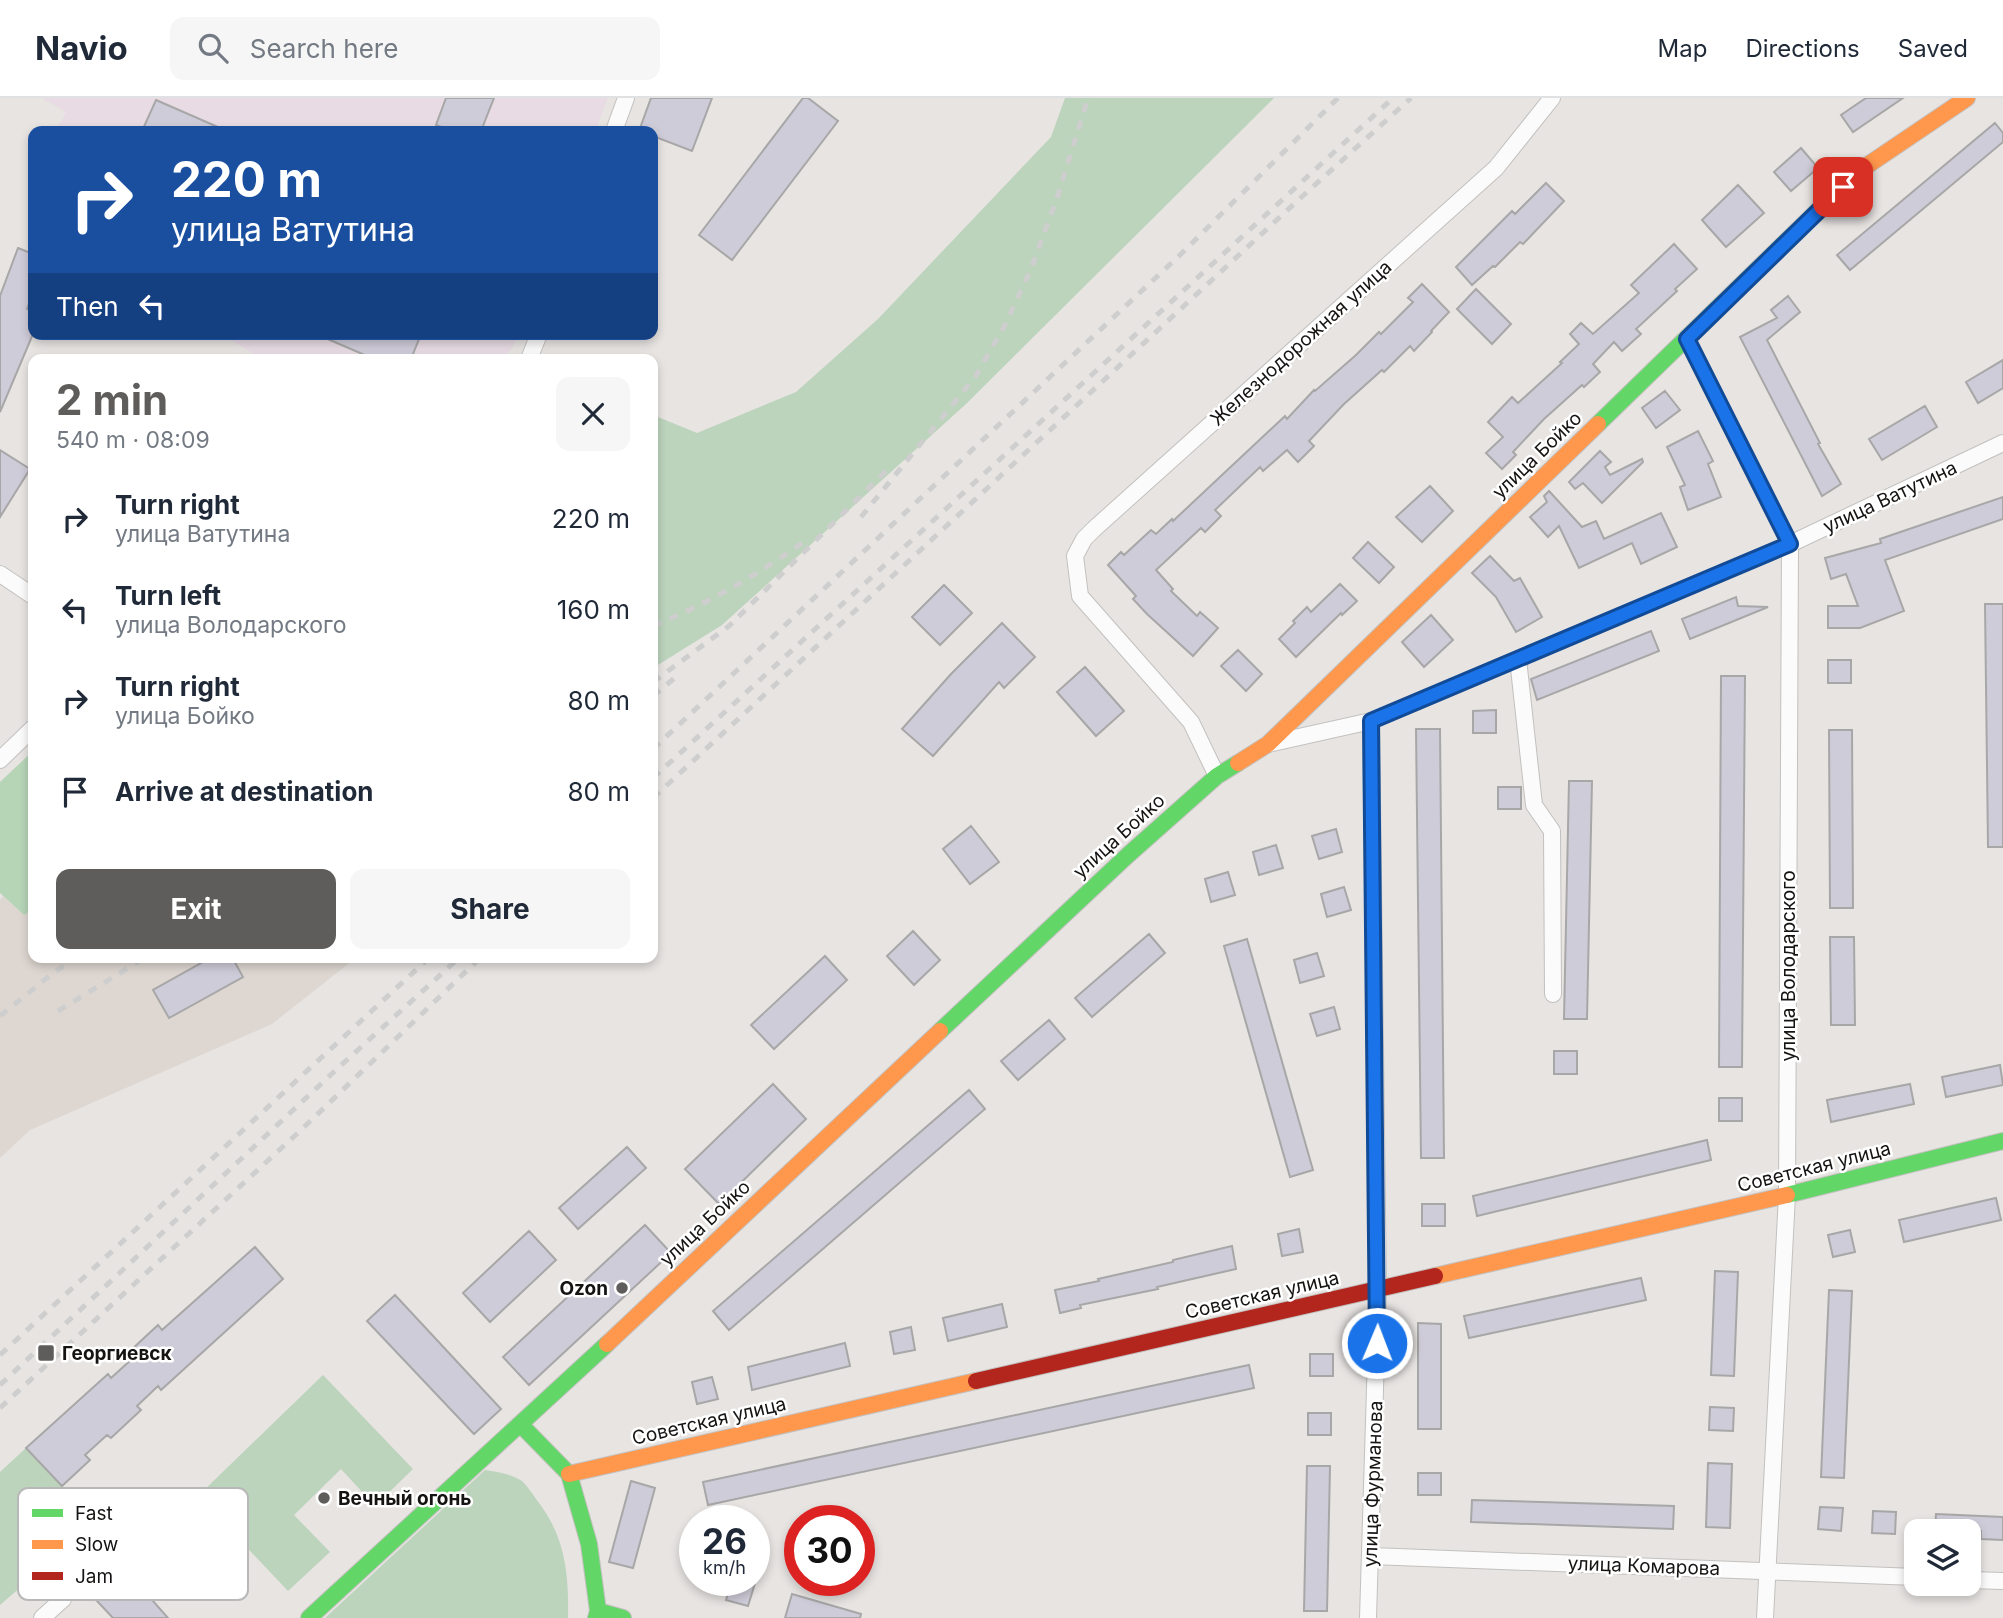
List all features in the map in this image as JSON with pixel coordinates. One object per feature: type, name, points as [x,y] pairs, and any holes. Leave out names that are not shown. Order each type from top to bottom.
[{"type":"street","points":[[616,126],[626,98]]},
{"type":"street","name":"Железнодорожная улица","points":[[1217,776],[1191,722],[1080,596],[1075,556],[1084,540],[1496,168],[1552,98]]},
{"type":"street","name":"улица Бойко","points":[[309,1618],[521,1424],[1118,864],[1217,776],[1268,744],[1859,171],[1966,98]]},
{"type":"street","name":"улица Володарского","points":[[1687,339],[1790,544],[1787,1195],[1765,1618]]},
{"type":"street","name":"улица Ватутина","points":[[1268,744],[1371,721],[1790,544],[2003,443]]},
{"type":"street","points":[[0,574],[28,593]]},
{"type":"street","points":[[1518,659],[1534,805],[1552,831],[1553,994]]},
{"type":"street","name":"улица Фурманова","points":[[1368,1618],[1372,1556],[1378,1290],[1371,721]]},
{"type":"street","points":[[0,760],[28,733]]},
{"type":"street","name":"Советская улица","points":[[569,1475],[1787,1195],[2003,1141]]},
{"type":"street","points":[[521,1424],[569,1475],[589,1544],[597,1614],[623,1618]]},
{"type":"street","name":"улица Комарова","points":[[1372,1556],[1904,1577]]},
{"type":"street","points":[[1981,1580],[2003,1581]]},
{"type":"street","points":[[42,1618],[61,1600]]},
{"type":"shaded area","points":[[42,98],[608,98],[597,126],[59,126],[66,112]]},
{"type":"shaded area","points":[[232,340],[516,340],[512,349],[506,354],[254,354]]},
{"type":"shaded area","points":[[3,896],[24,915],[28,913],[28,963],[349,963],[272,1024],[30,1130],[0,1158],[0,900]]},
{"type":"green space","points":[[1065,98],[1274,98],[966,404],[722,625],[658,665],[658,417],[697,433],[796,392],[878,319],[1051,137]]},
{"type":"green space","points":[[28,756],[28,913],[24,915],[0,893],[0,782]]},
{"type":"green space","points":[[323,1375],[413,1469],[375,1506],[341,1469],[294,1515],[330,1552],[288,1591],[248,1549],[248,1488],[206,1488]]},
{"type":"green space","points":[[26,1448],[64,1488],[18,1488],[18,1589],[0,1605],[0,1472]]},
{"type":"green space","points":[[485,1470],[522,1481],[546,1513],[563,1555],[568,1585],[568,1618],[325,1618]]},
{"type":"building","points":[[446,98],[494,98],[483,126],[436,125]]},
{"type":"building","points":[[651,98],[712,98],[692,151],[658,138],[658,126],[641,126]]},
{"type":"building","points":[[803,98],[808,98],[838,121],[732,260],[699,235]]},
{"type":"building","points":[[1866,98],[1903,98],[1853,132],[1841,115]]},
{"type":"building","points":[[156,100],[216,126],[144,126]]},
{"type":"building","points":[[1995,123],[2003,133],[2003,142],[1850,270],[1837,255]]},
{"type":"building","points":[[1801,148],[1818,168],[1791,191],[1774,172]]},
{"type":"building","points":[[1546,183],[1564,201],[1523,244],[1520,242],[1472,285],[1456,267],[1512,211],[1515,214]]},
{"type":"building","points":[[1738,185],[1764,213],[1726,247],[1702,220]]},
{"type":"building","points":[[1674,244],[1697,269],[1636,329],[1641,334],[1622,351],[1614,342],[1593,364],[1600,372],[1544,419],[1513,452],[1516,455],[1502,469],[1486,453],[1503,437],[1488,422],[1512,397],[1518,403],[1562,363],[1560,362],[1579,344],[1570,334],[1581,323],[1593,334],[1639,293],[1631,285]]},
{"type":"building","points":[[18,248],[28,252],[27,309],[28,340],[30,340],[0,412],[0,296]]},
{"type":"building","points":[[1422,284],[1449,312],[1432,332],[1414,351],[1410,346],[1384,372],[1382,370],[1344,404],[1309,441],[1314,446],[1298,462],[1287,450],[1263,471],[1260,467],[1215,510],[1221,516],[1205,532],[1201,528],[1156,570],[1173,589],[1171,591],[1197,616],[1200,612],[1218,628],[1193,656],[1147,614],[1133,599],[1136,596],[1108,565],[1121,552],[1124,555],[1151,530],[1156,534],[1172,519],[1173,521],[1285,416],[1287,419],[1314,390],[1379,332],[1381,334],[1413,302],[1408,298]]},
{"type":"building","points":[[1476,289],[1511,324],[1492,344],[1457,309]]},
{"type":"building","points":[[1788,296],[1800,312],[1767,340],[1820,443],[1818,444],[1841,484],[1822,496],[1740,337],[1777,318],[1771,310]]},
{"type":"building","points":[[330,340],[419,340],[413,354],[362,354]]},
{"type":"building","points":[[2003,360],[2003,388],[1978,403],[1966,382]]},
{"type":"building","points":[[1665,391],[1680,410],[1656,428],[1642,408]]},
{"type":"building","points":[[1925,406],[1937,427],[1882,460],[1869,439]]},
{"type":"building","points":[[1698,431],[1713,461],[1708,464],[1721,497],[1688,510],[1680,487],[1685,485],[1667,447]]},
{"type":"building","points":[[0,450],[28,468],[28,472],[0,517]]},
{"type":"building","points":[[1600,451],[1611,462],[1605,467],[1610,475],[1642,459],[1643,462],[1602,503],[1583,483],[1575,489],[1569,482]]},
{"type":"building","points":[[1430,486],[1453,511],[1422,542],[1396,517]]},
{"type":"building","points":[[1549,491],[1582,527],[1596,521],[1604,539],[1661,513],[1677,547],[1641,564],[1632,543],[1579,568],[1559,526],[1548,537],[1530,517],[1547,502],[1544,496]]},
{"type":"building","points":[[2003,497],[2003,519],[1885,560],[1904,611],[1860,628],[1828,628],[1828,606],[1858,606],[1846,574],[1831,579],[1825,558],[1881,543],[1880,539]]},
{"type":"building","points":[[1368,542],[1394,567],[1379,583],[1353,558]]},
{"type":"building","points":[[1490,556],[1514,581],[1520,578],[1542,617],[1516,632],[1496,597],[1472,573]]},
{"type":"building","points":[[1340,584],[1357,601],[1296,657],[1279,639],[1307,607],[1311,612]]},
{"type":"building","points":[[944,585],[972,613],[940,645],[912,617]]},
{"type":"building","points":[[1736,597],[1738,606],[1768,607],[1690,639],[1682,619]]},
{"type":"building","points":[[1985,604],[2003,604],[2003,847],[1988,847]]},
{"type":"building","points":[[1431,615],[1453,640],[1424,667],[1402,642]]},
{"type":"building","points":[[1002,623],[1035,657],[1004,688],[999,682],[933,756],[902,729]]},
{"type":"building","points":[[1651,631],[1659,651],[1537,700],[1531,679]]},
{"type":"building","points":[[1238,650],[1262,674],[1246,691],[1221,666]]},
{"type":"building","points":[[1828,660],[1851,660],[1851,683],[1828,683]]},
{"type":"building","points":[[1085,667],[1124,711],[1096,736],[1057,692]]},
{"type":"building","points":[[1721,676],[1745,676],[1742,1067],[1719,1067]]},
{"type":"building","points":[[1496,710],[1496,733],[1473,733],[1473,711]]},
{"type":"building","points":[[1416,729],[1440,729],[1444,1158],[1421,1158]]},
{"type":"building","points":[[1829,730],[1852,730],[1853,908],[1830,908]]},
{"type":"building","points":[[1569,781],[1592,781],[1587,1019],[1564,1019]]},
{"type":"building","points":[[1498,787],[1521,787],[1521,809],[1498,809]]},
{"type":"building","points":[[971,826],[999,862],[970,884],[943,849]]},
{"type":"building","points":[[1336,829],[1342,852],[1319,859],[1312,836]]},
{"type":"building","points":[[1276,845],[1283,868],[1259,875],[1253,852]]},
{"type":"building","points":[[1228,872],[1235,895],[1211,902],[1205,879]]},
{"type":"building","points":[[1344,887],[1351,910],[1327,917],[1321,894]]},
{"type":"building","points":[[913,931],[940,960],[914,985],[887,956]]},
{"type":"building","points":[[1149,934],[1165,953],[1092,1017],[1075,998]]},
{"type":"building","points":[[1830,937],[1854,937],[1855,1025],[1831,1025]]},
{"type":"building","points":[[1247,939],[1313,1170],[1290,1177],[1224,946]]},
{"type":"building","points":[[1317,953],[1324,976],[1300,983],[1294,960]]},
{"type":"building","points":[[825,956],[847,980],[774,1049],[751,1025]]},
{"type":"building","points":[[201,963],[235,963],[243,977],[169,1018],[153,990]]},
{"type":"building","points":[[1334,1007],[1340,1029],[1317,1036],[1310,1014]]},
{"type":"building","points":[[1049,1020],[1065,1039],[1018,1080],[1001,1061]]},
{"type":"building","points":[[1554,1051],[1577,1051],[1577,1074],[1554,1074]]},
{"type":"building","points":[[2000,1065],[2003,1085],[1946,1097],[1942,1077]]},
{"type":"building","points":[[773,1084],[806,1119],[719,1204],[685,1169]]},
{"type":"building","points":[[1910,1084],[1914,1104],[1831,1122],[1827,1100]]},
{"type":"building","points":[[969,1090],[985,1109],[729,1330],[713,1311]]},
{"type":"building","points":[[1719,1098],[1742,1098],[1742,1121],[1719,1121]]},
{"type":"building","points":[[1707,1140],[1711,1160],[1477,1216],[1473,1196]]},
{"type":"building","points":[[627,1147],[646,1168],[578,1229],[559,1208]]},
{"type":"building","points":[[1996,1198],[2001,1220],[1904,1242],[1899,1220]]},
{"type":"building","points":[[1422,1204],[1445,1204],[1445,1226],[1422,1226]]},
{"type":"building","points":[[645,1225],[671,1253],[529,1385],[503,1357]]},
{"type":"building","points":[[1299,1229],[1303,1252],[1282,1256],[1278,1234]]},
{"type":"building","points":[[1850,1230],[1855,1252],[1833,1257],[1828,1235]]},
{"type":"building","points":[[529,1231],[556,1260],[490,1322],[463,1293]]},
{"type":"building","points":[[1232,1246],[1236,1269],[1080,1305],[1081,1308],[1060,1313],[1055,1290]]},
{"type":"building","name":"Георгиевск","points":[[255,1247],[283,1279],[161,1390],[158,1386],[137,1406],[141,1410],[111,1438],[107,1435],[85,1455],[90,1460],[62,1486],[26,1448],[108,1374],[111,1378],[133,1358],[129,1352],[158,1325],[162,1330]]},
{"type":"building","points":[[1715,1271],[1738,1272],[1734,1376],[1711,1375]]},
{"type":"building","points":[[1641,1278],[1646,1300],[1469,1338],[1464,1316]]},
{"type":"building","points":[[1829,1290],[1852,1291],[1844,1478],[1821,1477]]},
{"type":"building","points":[[395,1295],[501,1409],[474,1434],[367,1321]]},
{"type":"building","points":[[1002,1304],[1007,1327],[948,1341],[943,1318]]},
{"type":"building","points":[[1418,1323],[1441,1324],[1441,1429],[1418,1429]]},
{"type":"building","points":[[911,1327],[915,1350],[894,1354],[890,1332]]},
{"type":"building","points":[[845,1343],[850,1366],[752,1390],[748,1367]]},
{"type":"building","points":[[1310,1354],[1333,1354],[1333,1376],[1310,1376]]},
{"type":"building","points":[[1249,1365],[1254,1388],[708,1505],[703,1482]]},
{"type":"building","points":[[712,1377],[718,1399],[697,1404],[692,1382]]},
{"type":"building","points":[[1710,1407],[1734,1408],[1733,1431],[1709,1430]]},
{"type":"building","points":[[1308,1413],[1331,1413],[1331,1435],[1308,1435]]},
{"type":"building","points":[[1708,1463],[1732,1464],[1730,1528],[1706,1527]]},
{"type":"building","points":[[1307,1466],[1330,1466],[1327,1611],[1304,1611]]},
{"type":"building","points":[[1418,1473],[1441,1473],[1441,1495],[1418,1495]]},
{"type":"building","points":[[631,1481],[655,1488],[633,1568],[609,1562]]},
{"type":"building","points":[[1472,1500],[1674,1506],[1673,1529],[1471,1522]]},
{"type":"building","points":[[1820,1507],[1843,1508],[1841,1531],[1818,1529]]},
{"type":"building","points":[[1873,1511],[1896,1512],[1895,1534],[1872,1533]]},
{"type":"building","points":[[1936,1514],[2003,1517],[2003,1540],[1981,1539],[1981,1519],[1936,1519]]},
{"type":"building","points":[[727,1596],[751,1596],[748,1606],[726,1600]]},
{"type":"building","points":[[791,1596],[861,1614],[860,1618],[785,1618]]},
{"type":"building","points":[[96,1600],[152,1600],[168,1618],[113,1618]]},
{"type":"railway","points":[[861,517],[975,377],[1005,325],[1031,269],[1056,201],[1088,98]]},
{"type":"railway","points":[[658,744],[1180,255],[1338,98]]},
{"type":"railway","points":[[658,773],[1393,98]]},
{"type":"railway","points":[[658,793],[1411,98]]},
{"type":"railway","points":[[658,678],[729,626],[886,471]]},
{"type":"railway","points":[[658,624],[731,588],[805,541]]},
{"type":"railway","points":[[658,692],[677,676]]},
{"type":"railway","points":[[0,1016],[69,963]]},
{"type":"railway","points":[[58,1011],[136,963]]},
{"type":"railway","points":[[0,1355],[424,963]]},
{"type":"railway","points":[[0,1385],[453,963]]},
{"type":"railway","points":[[0,1408],[301,1130],[475,963]]},
{"type":"traffic: fast","points":[[1598,424],[1841,188]]},
{"type":"traffic: fast","points":[[940,1031],[1128,855],[1217,776],[1238,763]]},
{"type":"traffic: fast","points":[[1787,1195],[2003,1141]]},
{"type":"traffic: fast","points":[[309,1618],[607,1344]]},
{"type":"traffic: fast","points":[[521,1425],[569,1474],[589,1544],[598,1611],[596,1618]]},
{"type":"traffic: fast","points":[[598,1611],[623,1618]]},
{"type":"traffic: slow","points":[[1841,188],[1859,171],[1967,98]]},
{"type":"traffic: slow","points":[[1238,763],[1268,744],[1598,424]]},
{"type":"traffic: slow","points":[[607,1344],[940,1031]]},
{"type":"traffic: slow","points":[[1435,1276],[1787,1195]]},
{"type":"traffic: slow","points":[[569,1474],[976,1381]]},
{"type":"traffic: jam","points":[[976,1381],[1435,1276]]},
{"type":"place","name":"Ozon","points":[[622,1288]]},
{"type":"place","name":"Георгиевск","points":[[46,1353]]},
{"type":"place","name":"Вечный огонь","points":[[324,1498]]},
{"type":"route","points":[[1377,1343],[1371,721],[1790,544],[1687,339],[1843,187]]}]
